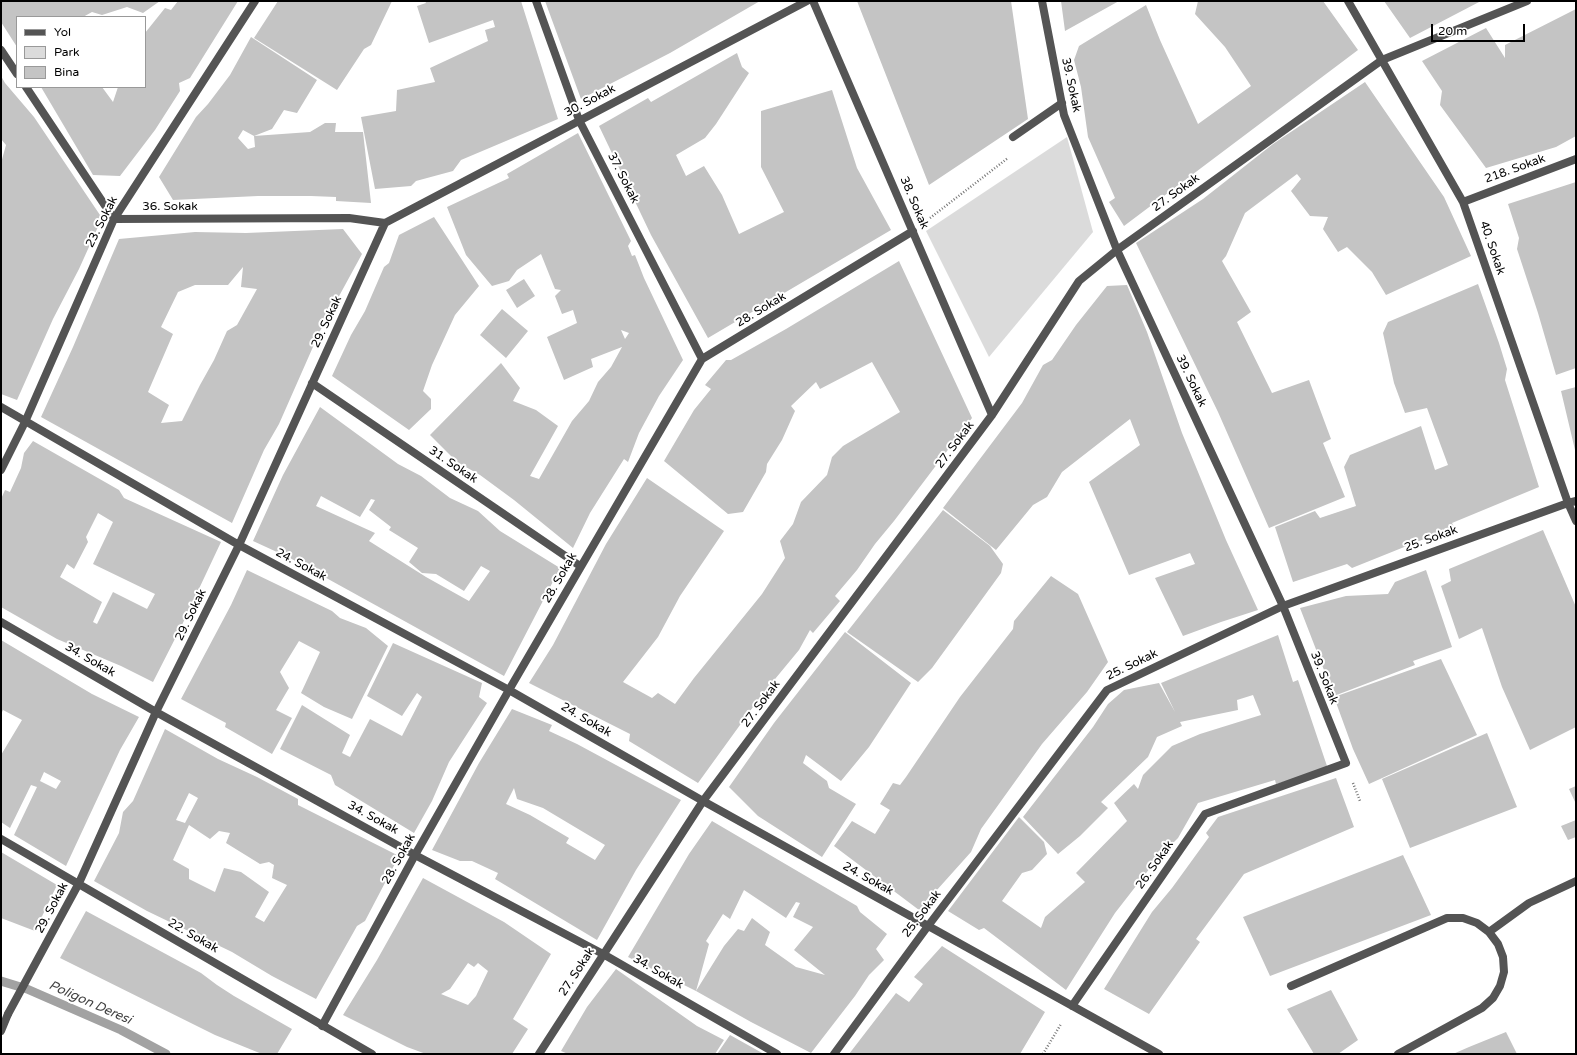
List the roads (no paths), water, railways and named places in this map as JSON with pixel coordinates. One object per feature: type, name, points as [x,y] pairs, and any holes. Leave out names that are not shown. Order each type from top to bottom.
[{"type":"street","name":"23. Sokak","points":[[1,470],[25,422],[114,219],[255,1]]},
{"type":"street","name":"37. Sokak","points":[[536,1],[579,120],[702,359]]},
{"type":"street","name":"30. Sokak","points":[[385,223],[807,1]]},
{"type":"street","name":"38. Sokak","points":[[813,1],[992,415]]},
{"type":"street","name":"39. Sokak","points":[[1042,1],[1064,114],[1117,250],[1283,606],[1346,763]]},
{"type":"street","name":"40. Sokak","points":[[1348,1],[1463,202],[1572,502],[1576,521]]},
{"type":"street","name":"27. Sokak","points":[[539,1054],[702,801],[992,415],[1078,281],[1117,250],[1382,60],[1527,1]]},
{"type":"street","points":[[1,50],[16,72]]},
{"type":"street","points":[[27,88],[114,219]]},
{"type":"street","points":[[1013,137],[1062,103]]},
{"type":"street","name":"218. Sokak","points":[[1463,202],[1576,160]]},
{"type":"street","name":"36. Sokak","points":[[114,219],[349,218],[385,223]]},
{"type":"street","name":"29. Sokak","points":[[1,1031],[8,1014],[79,883],[156,712],[239,545],[385,223]]},
{"type":"street","name":"28. Sokak","points":[[322,1026],[415,856],[509,690],[702,359],[913,231]]},
{"type":"street","name":"31. Sokak","points":[[312,383],[580,566]]},
{"type":"street","name":"24. Sokak","points":[[1,407],[239,545],[509,690],[702,801],[1159,1054]]},
{"type":"street","name":"25. Sokak","points":[[834,1054],[928,926],[1107,690],[1283,606],[1572,502]]},
{"type":"street","name":"34. Sokak","points":[[1,622],[156,712],[415,856],[603,954],[777,1054]]},
{"type":"street","name":"26. Sokak","points":[[1072,1006],[1205,814],[1346,763]]},
{"type":"street","name":"22. Sokak","points":[[1,839],[372,1054]]},
{"type":"street","points":[[1489,932],[1529,903],[1576,881]]},
{"type":"street","points":[[1291,986],[1447,918],[1463,918],[1477,923],[1489,932],[1498,944],[1503,957],[1504,972],[1500,986],[1493,998],[1482,1008],[1398,1054]]},
{"type":"waterway","name":"Poligon Deresi","points":[[1,981],[27,989],[121,1030],[166,1054]]}]
